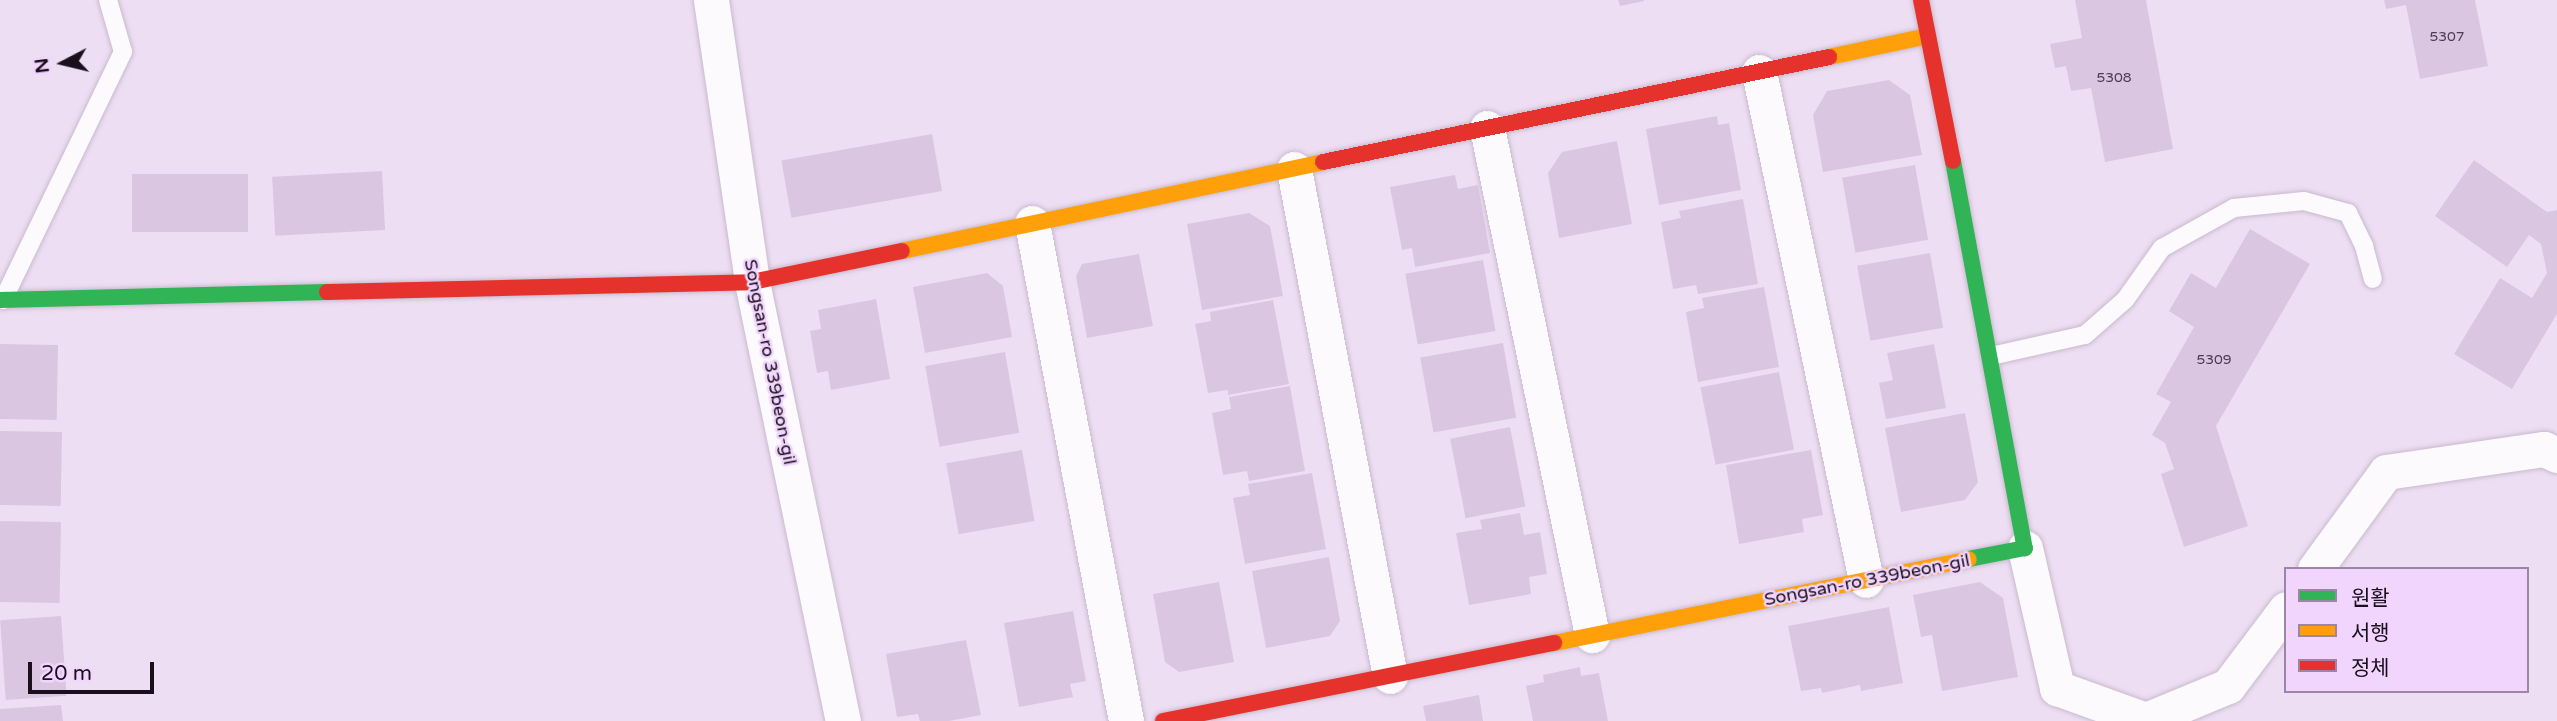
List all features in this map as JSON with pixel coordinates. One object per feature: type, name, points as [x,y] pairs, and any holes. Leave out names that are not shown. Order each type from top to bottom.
[{"type":"street","name":"Songsan-ro 339beon-gil","points":[[711,0],[752,282],[843,721]]},
{"type":"street","points":[[1921,0],[1992,356],[2025,548],[2057,688],[2146,720],[2228,686],[2284,612]]},
{"type":"street","points":[[2,300],[752,282],[1928,36]]},
{"type":"street","points":[[1759,72],[1866,580]]},
{"type":"street","points":[[1487,128],[1592,635]]},
{"type":"street","points":[[1294,169],[1390,676]]},
{"type":"street","points":[[1032,223],[1126,721]]},
{"type":"street","points":[[2316,567],[2386,472],[2544,449],[2557,455]]},
{"type":"street","name":"Songsan-ro 339beon-gil","points":[[1163,721],[2025,548]]},
{"type":"lane","points":[[2,300],[123,52],[108,0]]},
{"type":"lane","points":[[1992,356],[2085,335],[2125,300],[2162,248],[2234,208],[2304,201],[2348,213],[2364,246],[2373,279]]},
{"type":"building","points":[[1618,0],[1644,0],[1644,1],[1620,6]]},
{"type":"building","points":[[2075,0],[2146,0],[2173,149],[2105,162],[2091,88],[2071,91],[2066,66],[2055,68],[2050,44],[2082,38]]},
{"type":"building","points":[[2384,0],[2475,0],[2488,66],[2420,79],[2406,5],[2386,9]]},
{"type":"building","points":[[1889,80],[1910,95],[1922,155],[1823,172],[1813,115],[1827,91]]},
{"type":"building","points":[[1717,116],[1718,125],[1729,123],[1741,190],[1659,205],[1646,129]]},
{"type":"building","points":[[932,134],[942,191],[791,218],[781,161]]},
{"type":"building","points":[[1617,141],[1632,224],[1559,238],[1548,173],[1562,152]]},
{"type":"building","points":[[2474,160],[2547,212],[2557,210],[2557,314],[2512,389],[2454,354],[2500,278],[2532,298],[2547,273],[2541,244],[2529,235],[2507,267],[2435,216]]},
{"type":"building","points":[[1915,165],[1928,240],[1855,253],[1842,178]]},
{"type":"building","points":[[382,171],[385,230],[275,236],[272,177]]},
{"type":"building","points":[[132,174],[248,174],[248,232],[132,232]]},
{"type":"building","points":[[1455,175],[1458,189],[1478,185],[1490,253],[1415,267],[1412,248],[1402,250],[1390,187]]},
{"type":"building","points":[[1743,199],[1758,284],[1698,294],[1696,285],[1673,289],[1661,222],[1681,218],[1679,211]]},
{"type":"building","points":[[1249,213],[1270,226],[1283,296],[1202,310],[1187,224]]},
{"type":"building","points":[[2250,229],[2310,264],[2216,426],[2248,526],[2184,547],[2161,474],[2174,469],[2165,443],[2152,435],[2171,402],[2156,394],[2194,327],[2169,311],[2191,273],[2216,288]]},
{"type":"building","points":[[1930,253],[1943,328],[1870,341],[1857,266]]},
{"type":"building","points":[[1139,254],[1153,326],[1087,338],[1076,276],[1082,264]]},
{"type":"building","points":[[1483,260],[1496,331],[1418,345],[1405,274]]},
{"type":"building","points":[[987,273],[1003,286],[1012,337],[925,353],[913,287]]},
{"type":"building","points":[[1764,287],[1779,367],[1698,382],[1686,312],[1704,308],[1702,298]]},
{"type":"building","points":[[876,299],[890,379],[831,390],[828,371],[817,373],[810,331],[821,329],[818,310]]},
{"type":"building","points":[[1273,300],[1289,384],[1228,395],[1228,390],[1208,393],[1195,324],[1211,321],[1210,312]]},
{"type":"building","points":[[1503,343],[1516,418],[1433,432],[1420,358]]},
{"type":"building","points":[[0,344],[58,345],[57,420],[0,419]]},
{"type":"building","points":[[1934,344],[1946,408],[1886,419],[1879,383],[1893,380],[1887,353]]},
{"type":"building","points":[[1005,352],[1019,433],[939,447],[925,366]]},
{"type":"building","points":[[1779,372],[1794,450],[1716,465],[1700,387]]},
{"type":"building","points":[[1290,386],[1305,471],[1249,481],[1247,471],[1223,475],[1212,413],[1231,409],[1229,397]]},
{"type":"building","points":[[1965,413],[1978,482],[1965,500],[1901,512],[1885,428]]},
{"type":"building","points":[[1510,427],[1525,507],[1466,518],[1450,439]]},
{"type":"building","points":[[0,431],[62,432],[61,506],[0,505]]},
{"type":"building","points":[[1022,450],[1035,521],[959,534],[946,463]]},
{"type":"building","points":[[1811,450],[1823,515],[1802,519],[1804,532],[1739,544],[1726,465]]},
{"type":"building","points":[[1312,473],[1326,549],[1245,564],[1233,498],[1250,495],[1248,484]]},
{"type":"building","points":[[1520,513],[1524,535],[1540,532],[1547,574],[1529,577],[1531,594],[1469,605],[1456,533],[1482,529],[1480,520]]},
{"type":"building","points":[[0,521],[61,522],[60,603],[0,602]]},
{"type":"building","points":[[1329,557],[1340,621],[1330,636],[1266,648],[1252,571]]},
{"type":"building","points":[[1219,582],[1234,662],[1179,672],[1165,662],[1153,594]]},
{"type":"building","points":[[1980,582],[2003,598],[2018,677],[1942,691],[1932,635],[1921,637],[1913,595]]},
{"type":"building","points":[[1889,607],[1903,683],[1861,691],[1860,685],[1822,693],[1821,688],[1801,691],[1788,626]]},
{"type":"building","points":[[1073,611],[1086,681],[1070,684],[1073,697],[1019,707],[1004,623]]},
{"type":"building","points":[[61,616],[67,696],[6,700],[0,620]]},
{"type":"building","points":[[966,640],[981,715],[949,721],[920,721],[918,714],[897,717],[886,654]]},
{"type":"building","points":[[1580,667],[1581,676],[1599,673],[1608,721],[1533,721],[1526,686],[1544,682],[1543,675]]},
{"type":"building","points":[[1479,695],[1483,721],[1426,721],[1423,706]]},
{"type":"building","points":[[61,705],[63,721],[0,721],[0,709]]},
{"type":"traffic: fast","points":[[1953,161],[2025,548],[1969,559]]},
{"type":"traffic: fast","points":[[0,300],[327,292]]},
{"type":"traffic: slow","points":[[1829,57],[1928,36]]},
{"type":"traffic: slow","points":[[902,251],[1323,162]]},
{"type":"traffic: slow","points":[[1554,643],[1969,559]]},
{"type":"traffic: jam","points":[[1921,0],[1953,161]]},
{"type":"traffic: jam","points":[[1323,162],[1829,57]]},
{"type":"traffic: jam","points":[[327,292],[752,282],[902,251]]},
{"type":"traffic: jam","points":[[1163,721],[1554,643]]}]
